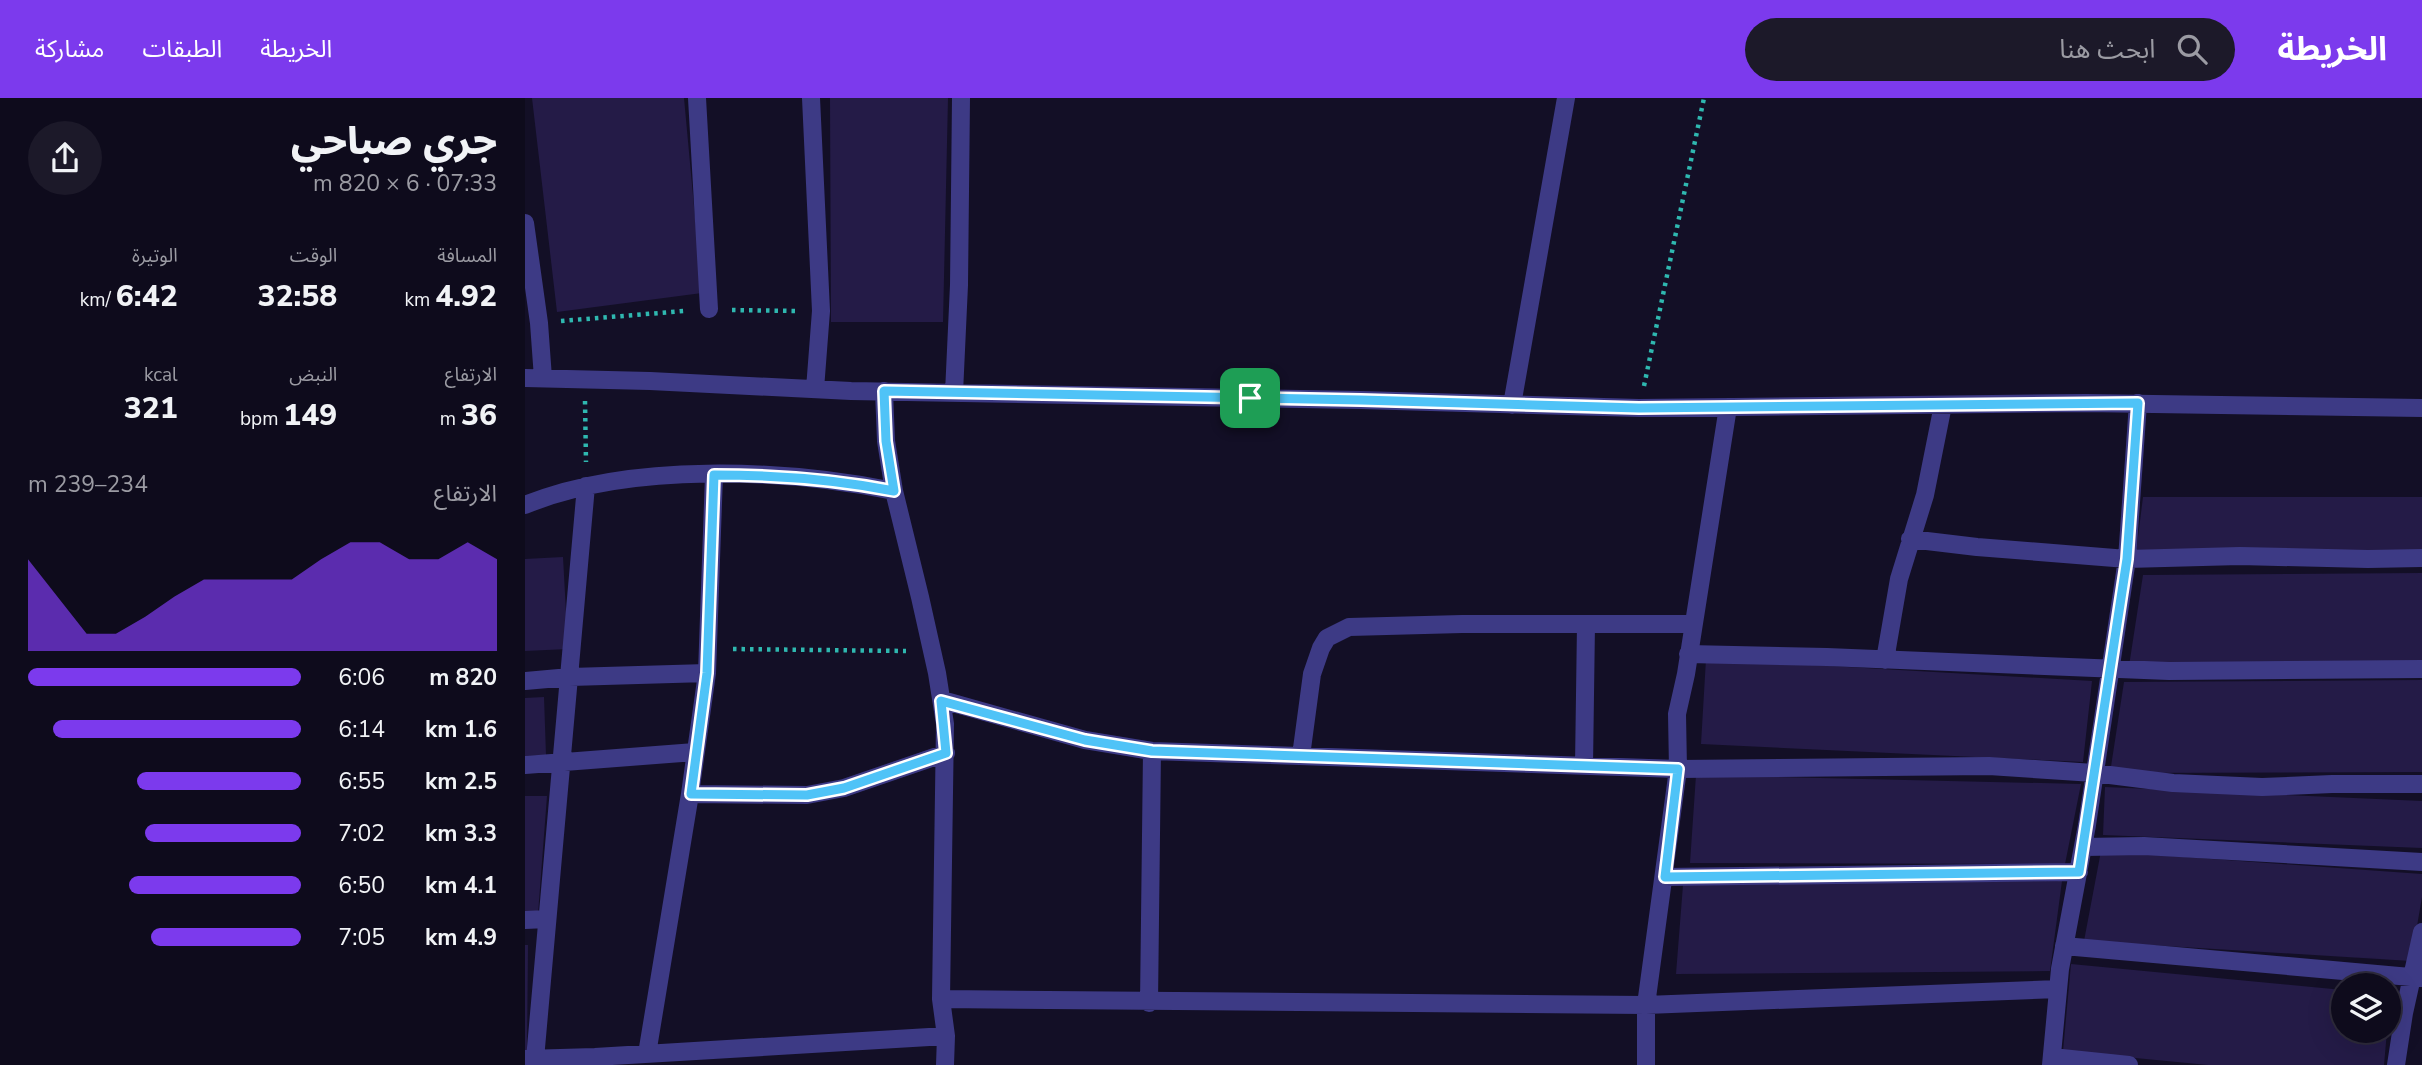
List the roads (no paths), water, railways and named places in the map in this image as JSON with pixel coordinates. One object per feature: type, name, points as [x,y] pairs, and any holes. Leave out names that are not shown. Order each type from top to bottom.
[{"type":"street","points":[[697,98],[709,309]]},
{"type":"street","points":[[811,98],[821,311],[815,389]]},
{"type":"street","points":[[954,393],[959,285],[961,98]]},
{"type":"street","points":[[1513,405],[1566,98]]},
{"type":"street","points":[[525,223],[539,323],[534,378],[954,393],[1639,408],[2138,403],[2422,408]]},
{"type":"street","points":[[884,391],[886,441],[894,491],[932,651],[941,701],[946,753],[941,999],[946,1036],[945,1065]]},
{"type":"street","points":[[2129,1065],[2052,1061],[2064,946],[2084,847],[2127,559],[2138,403]]},
{"type":"street","points":[[1885,660],[1899,579],[1925,495],[1943,405]]},
{"type":"street","points":[[1646,1065],[1646,1005],[1678,769],[1677,714],[1728,407]]},
{"type":"street","points":[[647,1054],[691,794],[707,673],[714,475]]},
{"type":"street","points":[[525,505],[586,486],[669,476],[782,475],[894,491]]},
{"type":"street","points":[[586,486],[547,919],[530,1059],[596,1061],[647,1054],[946,1036]]},
{"type":"street","points":[[1910,539],[2127,559],[2240,556],[2422,558]]},
{"type":"street","points":[[1584,765],[1586,624]]},
{"type":"street","points":[[1301,756],[1312,674],[1327,638],[1339,632],[1363,625],[1693,625]]},
{"type":"street","points":[[1688,654],[2110,669],[2289,672],[2422,669]]},
{"type":"street","points":[[525,681],[707,673]]},
{"type":"street","points":[[941,701],[1085,740],[1152,751],[1678,769],[1989,766],[2094,773],[2173,783],[2262,787],[2422,785]]},
{"type":"street","points":[[1149,1003],[1152,751]]},
{"type":"street","points":[[525,765],[695,752]]},
{"type":"street","points":[[691,794],[807,795],[844,788],[946,753]]},
{"type":"street","points":[[2084,847],[2144,846],[2422,862]]},
{"type":"street","points":[[1665,877],[2079,872]]},
{"type":"street","points":[[525,920],[547,919]]},
{"type":"street","points":[[2396,1065],[2404,1013],[2417,978],[2422,932]]},
{"type":"street","points":[[2064,946],[2417,978]]},
{"type":"street","points":[[941,999],[1149,1003],[1646,1005],[2058,989]]}]
